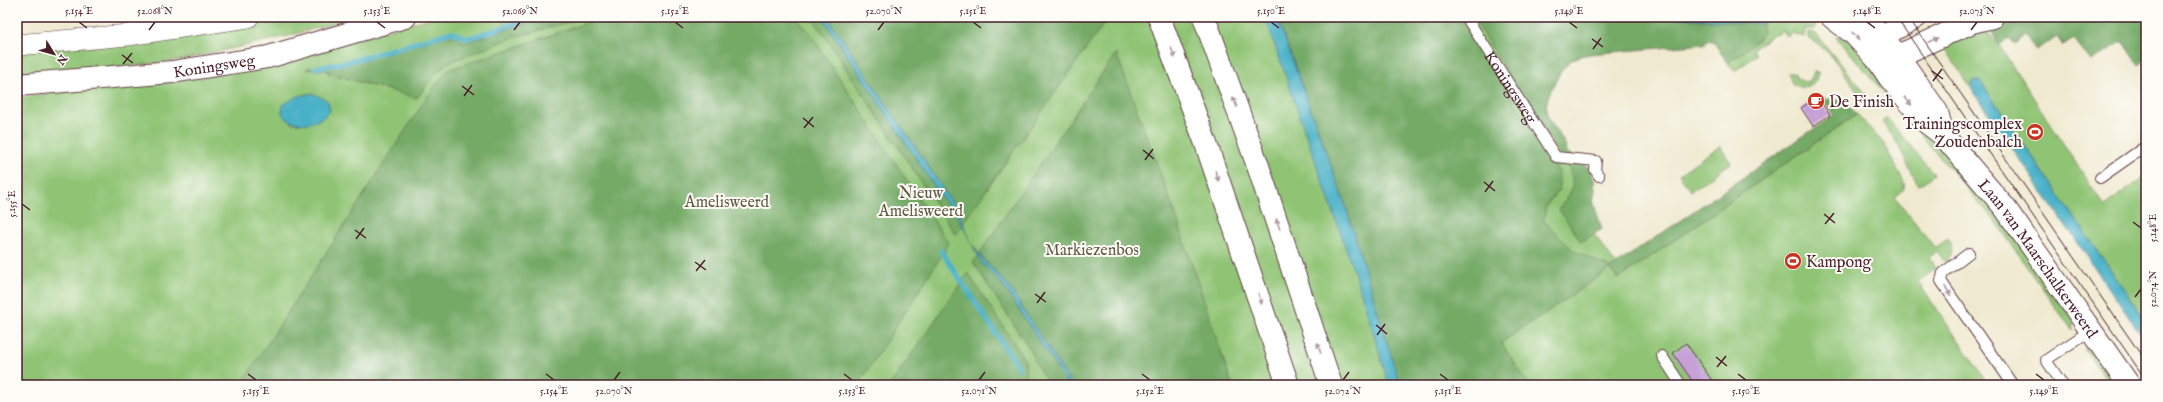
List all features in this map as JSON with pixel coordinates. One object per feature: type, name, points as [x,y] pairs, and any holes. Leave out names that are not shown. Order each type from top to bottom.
[{"type":"main road","name":"Koningsweg","points":[[17,84],[172,72],[268,56],[405,17]]},
{"type":"main road","points":[[1159,17],[1208,148],[1288,385]]},
{"type":"main road","points":[[1204,17],[1258,166],[1331,385]]},
{"type":"main road","points":[[1832,17],[1887,57]]},
{"type":"main road","points":[[1864,17],[1881,37],[1887,57]]},
{"type":"main road","points":[[1881,37],[1916,17]]},
{"type":"main road","points":[[1887,57],[1972,22],[1992,17]]},
{"type":"main road","name":"Laan van Maarschalkerweerd","points":[[1887,57],[1937,112],[1943,135],[2021,229],[2129,385]]},
{"type":"street","points":[[17,45],[128,35],[248,17]]},
{"type":"lane","name":"Koningsweg","points":[[1466,17],[1485,50],[1556,157],[1596,161],[1595,170],[1599,176]]},
{"type":"lane","points":[[2100,178],[2146,146]]},
{"type":"lane","points":[[1969,254],[1943,273],[1941,281],[2013,385]]},
{"type":"lane","points":[[2063,385],[2046,360],[2091,330]]},
{"type":"lane","points":[[1662,356],[1681,385]]},
{"type":"green space","points":[[270,17],[356,17],[288,36],[181,60],[17,80],[17,50],[198,29]]},
{"type":"green space","name":"Nieuw Amelisweerd","points":[[433,17],[1483,17],[1560,149],[1577,182],[1572,203],[1616,265],[1611,269],[1618,279],[1857,114],[1884,144],[1903,180],[1904,188],[1895,197],[1935,248],[1948,239],[1950,242],[1952,251],[1948,260],[1945,262],[1937,251],[1929,257],[1936,268],[1918,282],[1989,385],[17,385],[17,98],[81,89],[359,38]],"holes":[[[328,65],[374,86],[328,73],[329,71],[308,69]],[[296,97],[309,123],[292,123],[284,105]]]},
{"type":"green space","points":[[545,17],[585,17],[506,40],[447,63],[433,76],[417,98],[328,73],[329,71],[306,69],[349,63],[446,36],[456,36],[461,41],[468,42]]},
{"type":"green space","name":"Amelisweerd","points":[[614,17],[794,17],[807,29],[949,244],[858,385],[241,385],[423,103],[448,70],[592,21]]},
{"type":"green space","points":[[809,17],[822,17],[941,196],[958,217],[962,226],[956,235],[816,23]]},
{"type":"green space","points":[[827,17],[1103,17],[1105,22],[963,223],[930,169]]},
{"type":"green space","points":[[1277,17],[1459,17],[1559,172],[1559,189],[1546,206],[1544,221],[1573,250],[1611,268],[1834,115],[1823,100],[1838,100],[1857,114],[1618,279],[1610,269],[1501,343],[1529,385],[1400,385],[1346,207]]},
{"type":"green space","points":[[1472,17],[1666,17],[1760,23],[1763,32],[1758,40],[1728,63],[1713,41],[1704,40],[1706,44],[1589,54],[1573,59],[1569,62],[1552,87],[1546,108],[1549,119],[1563,141],[1567,152],[1590,169],[1594,180],[1595,190],[1593,201],[1602,229],[1581,242],[1559,209],[1571,191],[1572,177],[1570,170]]},
{"type":"green space","points":[[1763,17],[1809,17],[1816,20],[1815,29],[1805,29],[1804,37],[1792,33],[1787,37],[1783,30],[1777,34],[1775,33],[1753,49],[1756,55],[1735,71],[1728,63],[1758,40],[1763,32],[1760,23],[1763,24]]},
{"type":"green space","points":[[2016,17],[2146,17],[2146,57],[2139,65],[2123,41],[2091,61],[2074,39],[2063,46],[2057,36],[2036,50],[2025,36],[2014,44],[2010,38],[1999,45],[1988,25]]},
{"type":"green space","name":"Trainingscomplex Zoudenbalch","points":[[1982,27],[1999,45],[2104,206],[2146,176],[2146,321],[1980,81],[1973,81],[1971,88],[1942,45]]},
{"type":"green space","points":[[1808,32],[1815,33],[1867,95],[1863,98],[1825,49],[1808,38]]},
{"type":"green space","points":[[1838,35],[1848,40],[1998,212],[2074,321],[2072,330],[1995,221],[1837,38]]},
{"type":"green space","name":"Markiezenbos","points":[[1116,53],[1175,213],[1232,385],[1072,385],[1006,283],[979,254]]},
{"type":"green space","points":[[1814,72],[1819,73],[1818,78],[1809,87],[1796,86],[1792,83],[1788,73],[1794,73],[1797,79],[1805,82],[1811,79]]},
{"type":"green space","points":[[1887,118],[1934,174],[1922,184],[1918,185],[1896,141],[1882,122]]},
{"type":"green space","points":[[1720,146],[1731,163],[1690,191],[1679,174]]},
{"type":"green space","points":[[978,257],[1002,284],[1068,385],[1049,385],[1035,362],[1029,348],[973,262]]},
{"type":"green space","points":[[968,273],[1025,360],[1026,375],[1022,385],[890,385]]},
{"type":"green space","points":[[2084,348],[2094,351],[2118,385],[2110,385]]},
{"type":"water","points":[[822,17],[827,17],[930,169],[960,215],[969,239],[958,217],[941,196]]},
{"type":"water","points":[[1265,17],[1277,17],[1346,207],[1400,385],[1389,385],[1360,289]]},
{"type":"water","points":[[1666,17],[1763,17],[1763,24]]},
{"type":"water","points":[[1973,81],[1980,81],[2146,321],[2146,342],[1971,88]]},
{"type":"water","points":[[312,93],[328,101],[330,111],[325,116],[313,122],[299,123],[287,119],[282,114],[283,105],[296,97]]},
{"type":"water","points":[[971,242],[984,261],[1006,283],[1072,385],[1068,385],[1002,284],[981,262]]},
{"type":"building","points":[[1817,97],[1830,115],[1813,126],[1801,108]]},
{"type":"building","points":[[1686,343],[1715,385],[1695,385],[1673,353]]},
{"type":"waterway","points":[[315,68],[348,62],[452,32],[466,38],[473,37],[534,17]]},
{"type":"waterway","points":[[941,251],[1019,368]]},
{"type":"tram line","points":[[1896,17],[2146,380]]},
{"type":"tram line","points":[[1908,17],[2146,362]]},
{"type":"place","name":"De Finish","points":[[1816,101]]},
{"type":"place","name":"Trainingscomplex Zoudenbalch","points":[[2035,132]]},
{"type":"place","name":"Kampong","points":[[1793,261]]}]
